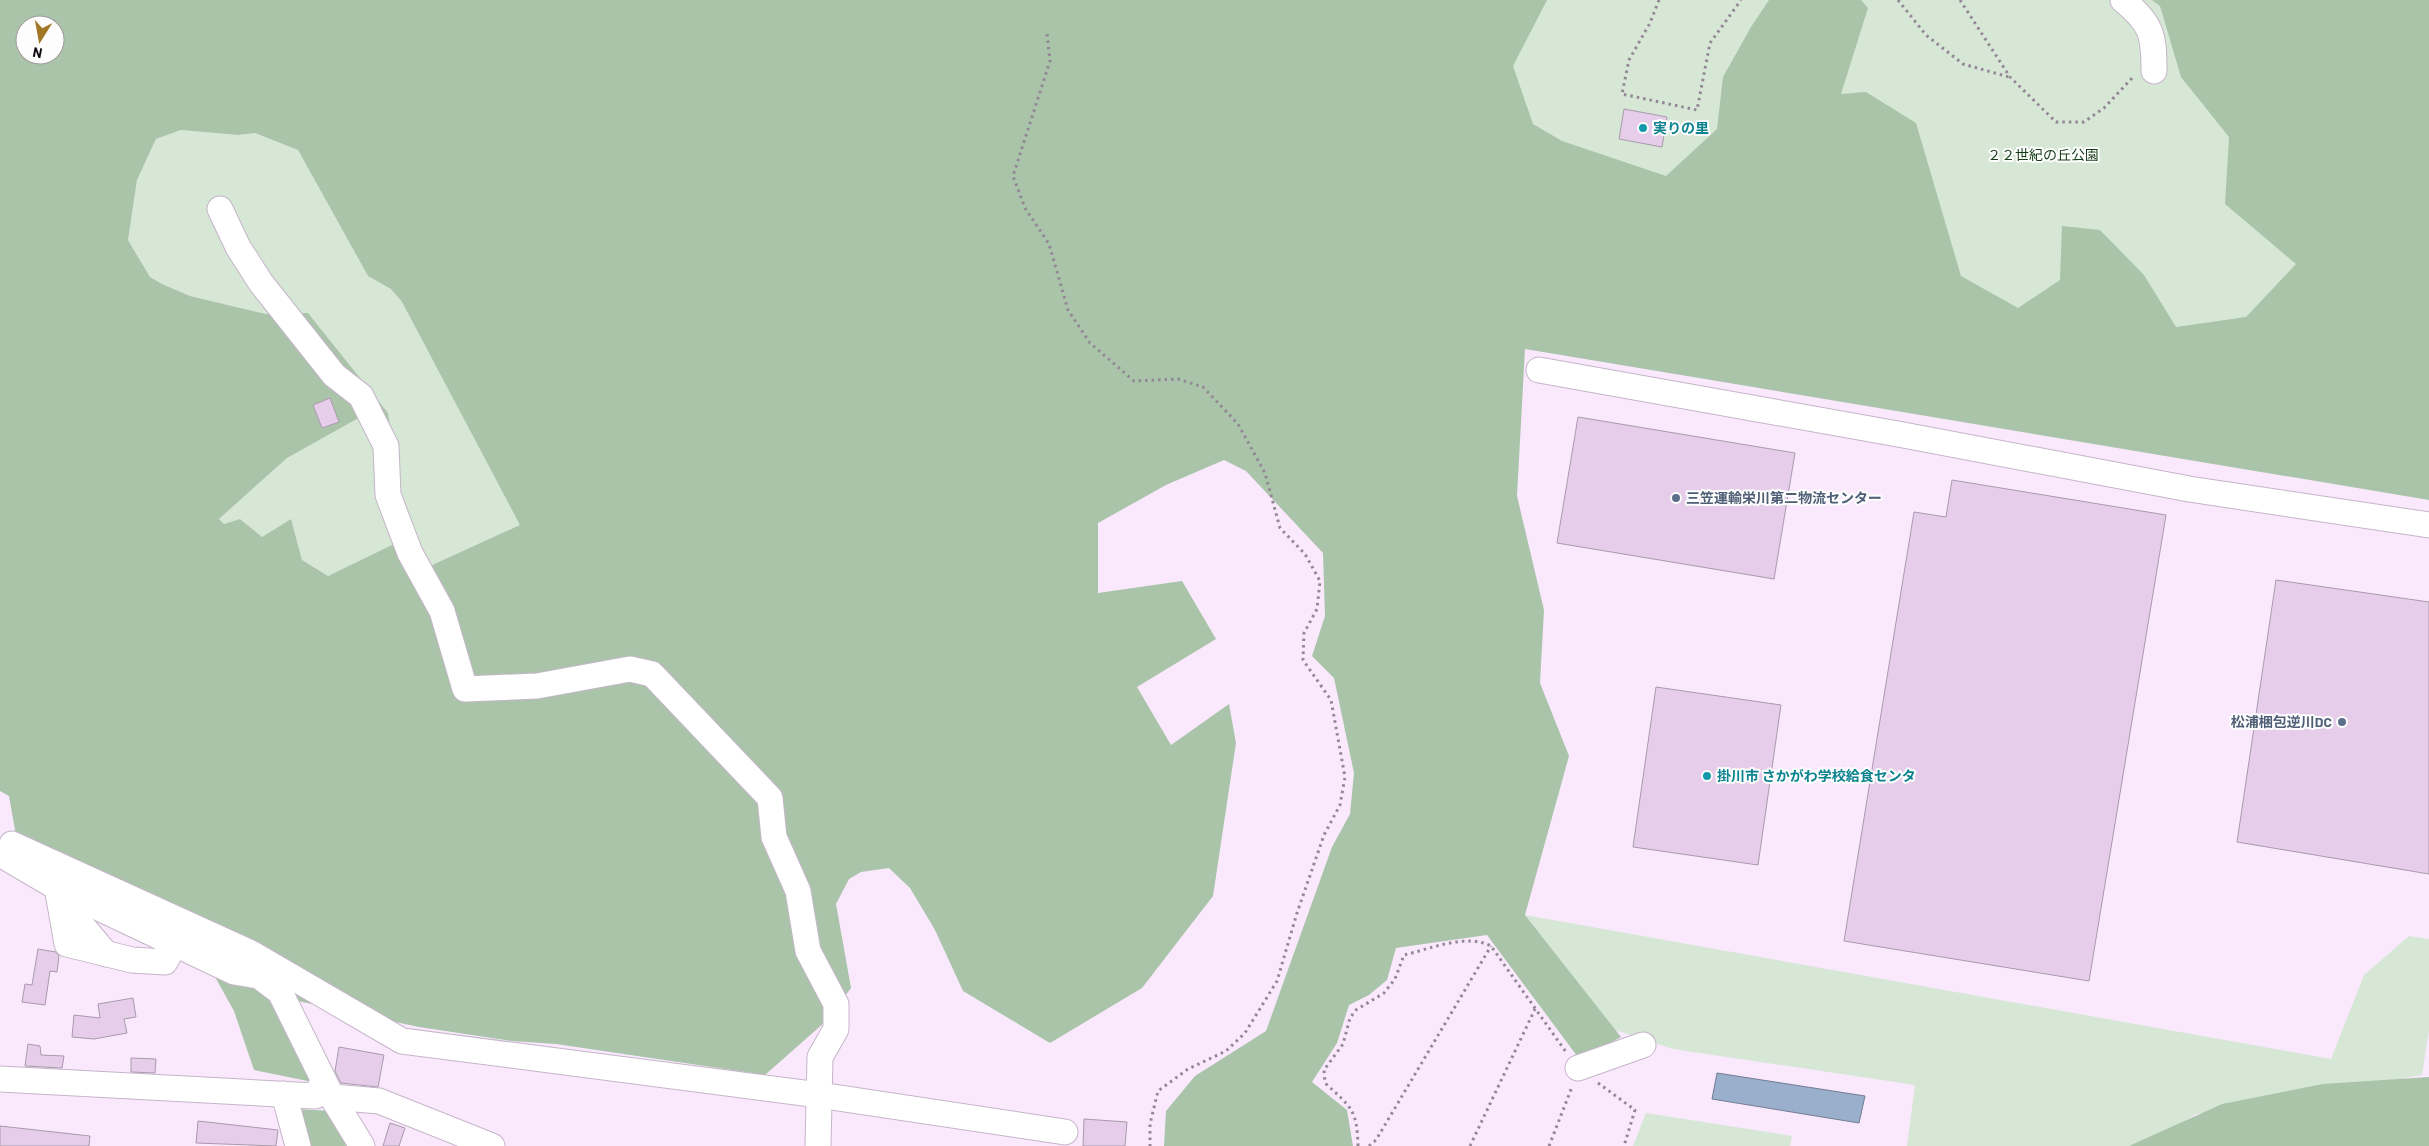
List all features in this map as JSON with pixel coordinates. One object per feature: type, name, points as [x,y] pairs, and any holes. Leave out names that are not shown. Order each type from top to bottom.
[{"type":"street","points":[[2123,0],[2142,16],[2154,40],[2154,71]]},
{"type":"street","points":[[220,209],[238,247],[261,283],[334,375],[361,396],[386,446],[388,495],[410,553],[442,611],[465,689],[537,686],[630,669],[652,674],[770,798],[774,837],[798,891],[808,951],[836,1004],[836,1029],[820,1057],[818,1146]]},
{"type":"street","points":[[1539,370],[1898,434],[2189,489],[2429,525]]},
{"type":"street","points":[[6,849],[250,953],[402,1041],[819,1095],[1065,1132]]},
{"type":"street","points":[[6,849],[58,892],[234,972],[260,976],[280,992],[332,1097],[362,1146]]},
{"type":"street","points":[[58,892],[67,944],[132,960],[165,962],[176,944]]},
{"type":"street","points":[[1578,1068],[1643,1045]]},
{"type":"street","points":[[0,1079],[315,1096],[322,1084],[332,1097],[378,1101],[492,1146]]},
{"type":"street","points":[[284,1094],[298,1146]]},
{"type":"path","points":[[1659,0],[1650,23],[1629,60],[1622,94],[1697,110],[1710,43],[1741,0]]},
{"type":"path","points":[[1898,0],[1926,36],[1963,64],[2010,77]]},
{"type":"path","points":[[1960,0],[2010,77],[2056,122],[2084,122],[2104,108],[2140,69],[2154,40]]},
{"type":"path","points":[[1048,34],[1050,61],[1013,176],[1025,208],[1049,244],[1068,310],[1090,343],[1134,380],[1178,380],[1203,387],[1238,424],[1265,473],[1280,528],[1305,554],[1320,581],[1318,609],[1304,634],[1303,660],[1331,700],[1345,777],[1340,805],[1324,835],[1297,913],[1277,981],[1245,1033],[1226,1051],[1188,1069],[1158,1091],[1150,1124],[1150,1146]]},
{"type":"path","points":[[1358,1146],[1357,1120],[1350,1106],[1325,1083],[1324,1070],[1343,1044],[1350,1018],[1356,1010],[1384,993],[1395,979],[1404,955],[1465,941],[1481,941],[1491,946],[1500,955],[1535,1010],[1578,1068],[1635,1110],[1624,1146]]},
{"type":"path","points":[[1369,1146],[1376,1140],[1491,946]]},
{"type":"path","points":[[1470,1146],[1535,1010]]},
{"type":"path","points":[[1549,1146],[1563,1113],[1578,1068]]},
{"type":"green space","points":[[0,0],[1547,0],[1513,66],[1533,124],[1562,141],[1666,176],[1717,129],[1723,77],[1751,27],[1769,0],[1861,0],[1868,8],[1841,94],[1866,92],[1916,123],[1961,276],[2018,308],[2060,280],[2062,226],[2100,230],[2144,275],[2176,327],[2246,317],[2296,264],[2225,204],[2229,137],[2181,77],[2160,6],[2152,0],[2429,0],[2429,500],[1525,349],[1517,496],[1544,610],[1540,683],[1569,756],[1525,915],[1621,1037],[1580,1060],[1487,935],[1396,948],[1387,980],[1369,995],[1349,1005],[1337,1043],[1312,1082],[1347,1110],[1353,1146],[1164,1146],[1166,1111],[1195,1076],[1266,1031],[1332,847],[1350,814],[1354,773],[1334,678],[1312,656],[1325,616],[1323,553],[1246,471],[1224,460],[1166,485],[1098,523],[1098,593],[1182,581],[1216,639],[1137,687],[1171,745],[1229,704],[1236,743],[1213,896],[1142,988],[1050,1043],[963,991],[935,930],[910,888],[889,868],[861,872],[849,879],[836,904],[851,988],[825,1022],[765,1075],[556,1044],[511,1041],[419,1027],[270,995],[322,1084],[254,1070],[234,1011],[209,966],[18,847],[9,796],[0,791]],"holes":[[[181,130],[238,135],[255,133],[298,150],[368,276],[391,289],[402,302],[520,525],[430,566],[406,524],[388,413],[308,313],[266,314],[190,296],[150,277],[128,240],[137,180],[156,139]],[[364,415],[378,453],[396,543],[328,576],[302,560],[291,519],[262,537],[240,519],[224,524],[219,519],[287,458]]]},
{"type":"green space","points":[[1501,0],[1806,0],[1746,121],[1663,205],[1510,144]]},
{"type":"green space","name":"２２世紀の丘公園","points":[[1815,0],[2202,0],[2331,273],[2263,348],[2009,342],[1803,123]]},
{"type":"green space","points":[[181,130],[238,135],[255,133],[298,150],[368,276],[391,289],[402,302],[521,525],[430,566],[406,524],[388,413],[308,313],[266,314],[190,296],[150,277],[128,240],[137,180],[156,139]]},
{"type":"green space","points":[[364,415],[378,453],[396,543],[328,576],[302,560],[291,519],[262,537],[240,519],[224,524],[219,519],[287,458]]},
{"type":"green space","points":[[1525,915],[2331,1059],[2364,975],[2409,936],[2429,939],[2429,1030],[2422,1075],[2196,1114],[2144,1146],[1907,1146],[1915,1085],[1673,1049],[1615,1030]]},
{"type":"green space","points":[[2429,1077],[2429,1146],[2129,1146],[2222,1104],[2323,1084]]},
{"type":"green space","points":[[294,1109],[334,1111],[357,1146],[301,1146]]},
{"type":"green space","points":[[1646,1113],[1792,1136],[1790,1146],[1633,1146]]},
{"type":"water","points":[[1717,1073],[1865,1096],[1859,1123],[1712,1099]]},
{"type":"building","name":"実りの里","points":[[1624,109],[1667,117],[1662,147],[1619,139]]},
{"type":"building","points":[[330,398],[339,422],[322,428],[313,405]]},
{"type":"building","name":"三笠運輸栄川第二物流センター","points":[[1578,417],[1795,453],[1774,579],[1557,543]]},
{"type":"building","points":[[1952,480],[2166,515],[2089,981],[1844,941],[1914,512],[1946,517]]},
{"type":"building","name":"松浦梱包逆川DC","points":[[2276,580],[2429,602],[2429,874],[2237,842]]},
{"type":"building","name":"掛川市 さかがわ学校給食センタ","points":[[1656,687],[1781,705],[1758,865],[1633,847]]},
{"type":"building","points":[[38,949],[56,952],[59,956],[57,972],[50,971],[45,1005],[22,1002],[25,984],[32,985]]},
{"type":"building","points":[[133,998],[136,1017],[124,1019],[127,1033],[94,1039],[72,1037],[74,1015],[100,1018],[98,1004]]},
{"type":"building","points":[[28,1044],[40,1046],[41,1055],[64,1056],[62,1068],[25,1066]]},
{"type":"building","points":[[339,1047],[384,1055],[378,1087],[341,1083],[335,1071]]},
{"type":"building","points":[[131,1058],[156,1059],[155,1073],[131,1072]]},
{"type":"building","points":[[1084,1119],[1127,1122],[1125,1146],[1083,1146]]},
{"type":"building","points":[[198,1121],[278,1130],[276,1146],[196,1143]]},
{"type":"building","points":[[390,1123],[405,1128],[399,1146],[383,1146]]},
{"type":"building","points":[[0,1126],[90,1136],[89,1146],[0,1146]]},
{"type":"place","name":"実りの里","points":[[1643,128]]},
{"type":"place","name":"三笠運輸栄川第二物流センター","points":[[1676,498]]},
{"type":"place","name":"松浦梱包逆川DC","points":[[2342,722]]},
{"type":"place","name":"掛川市 さかがわ学校給食センタ","points":[[1707,776]]}]
